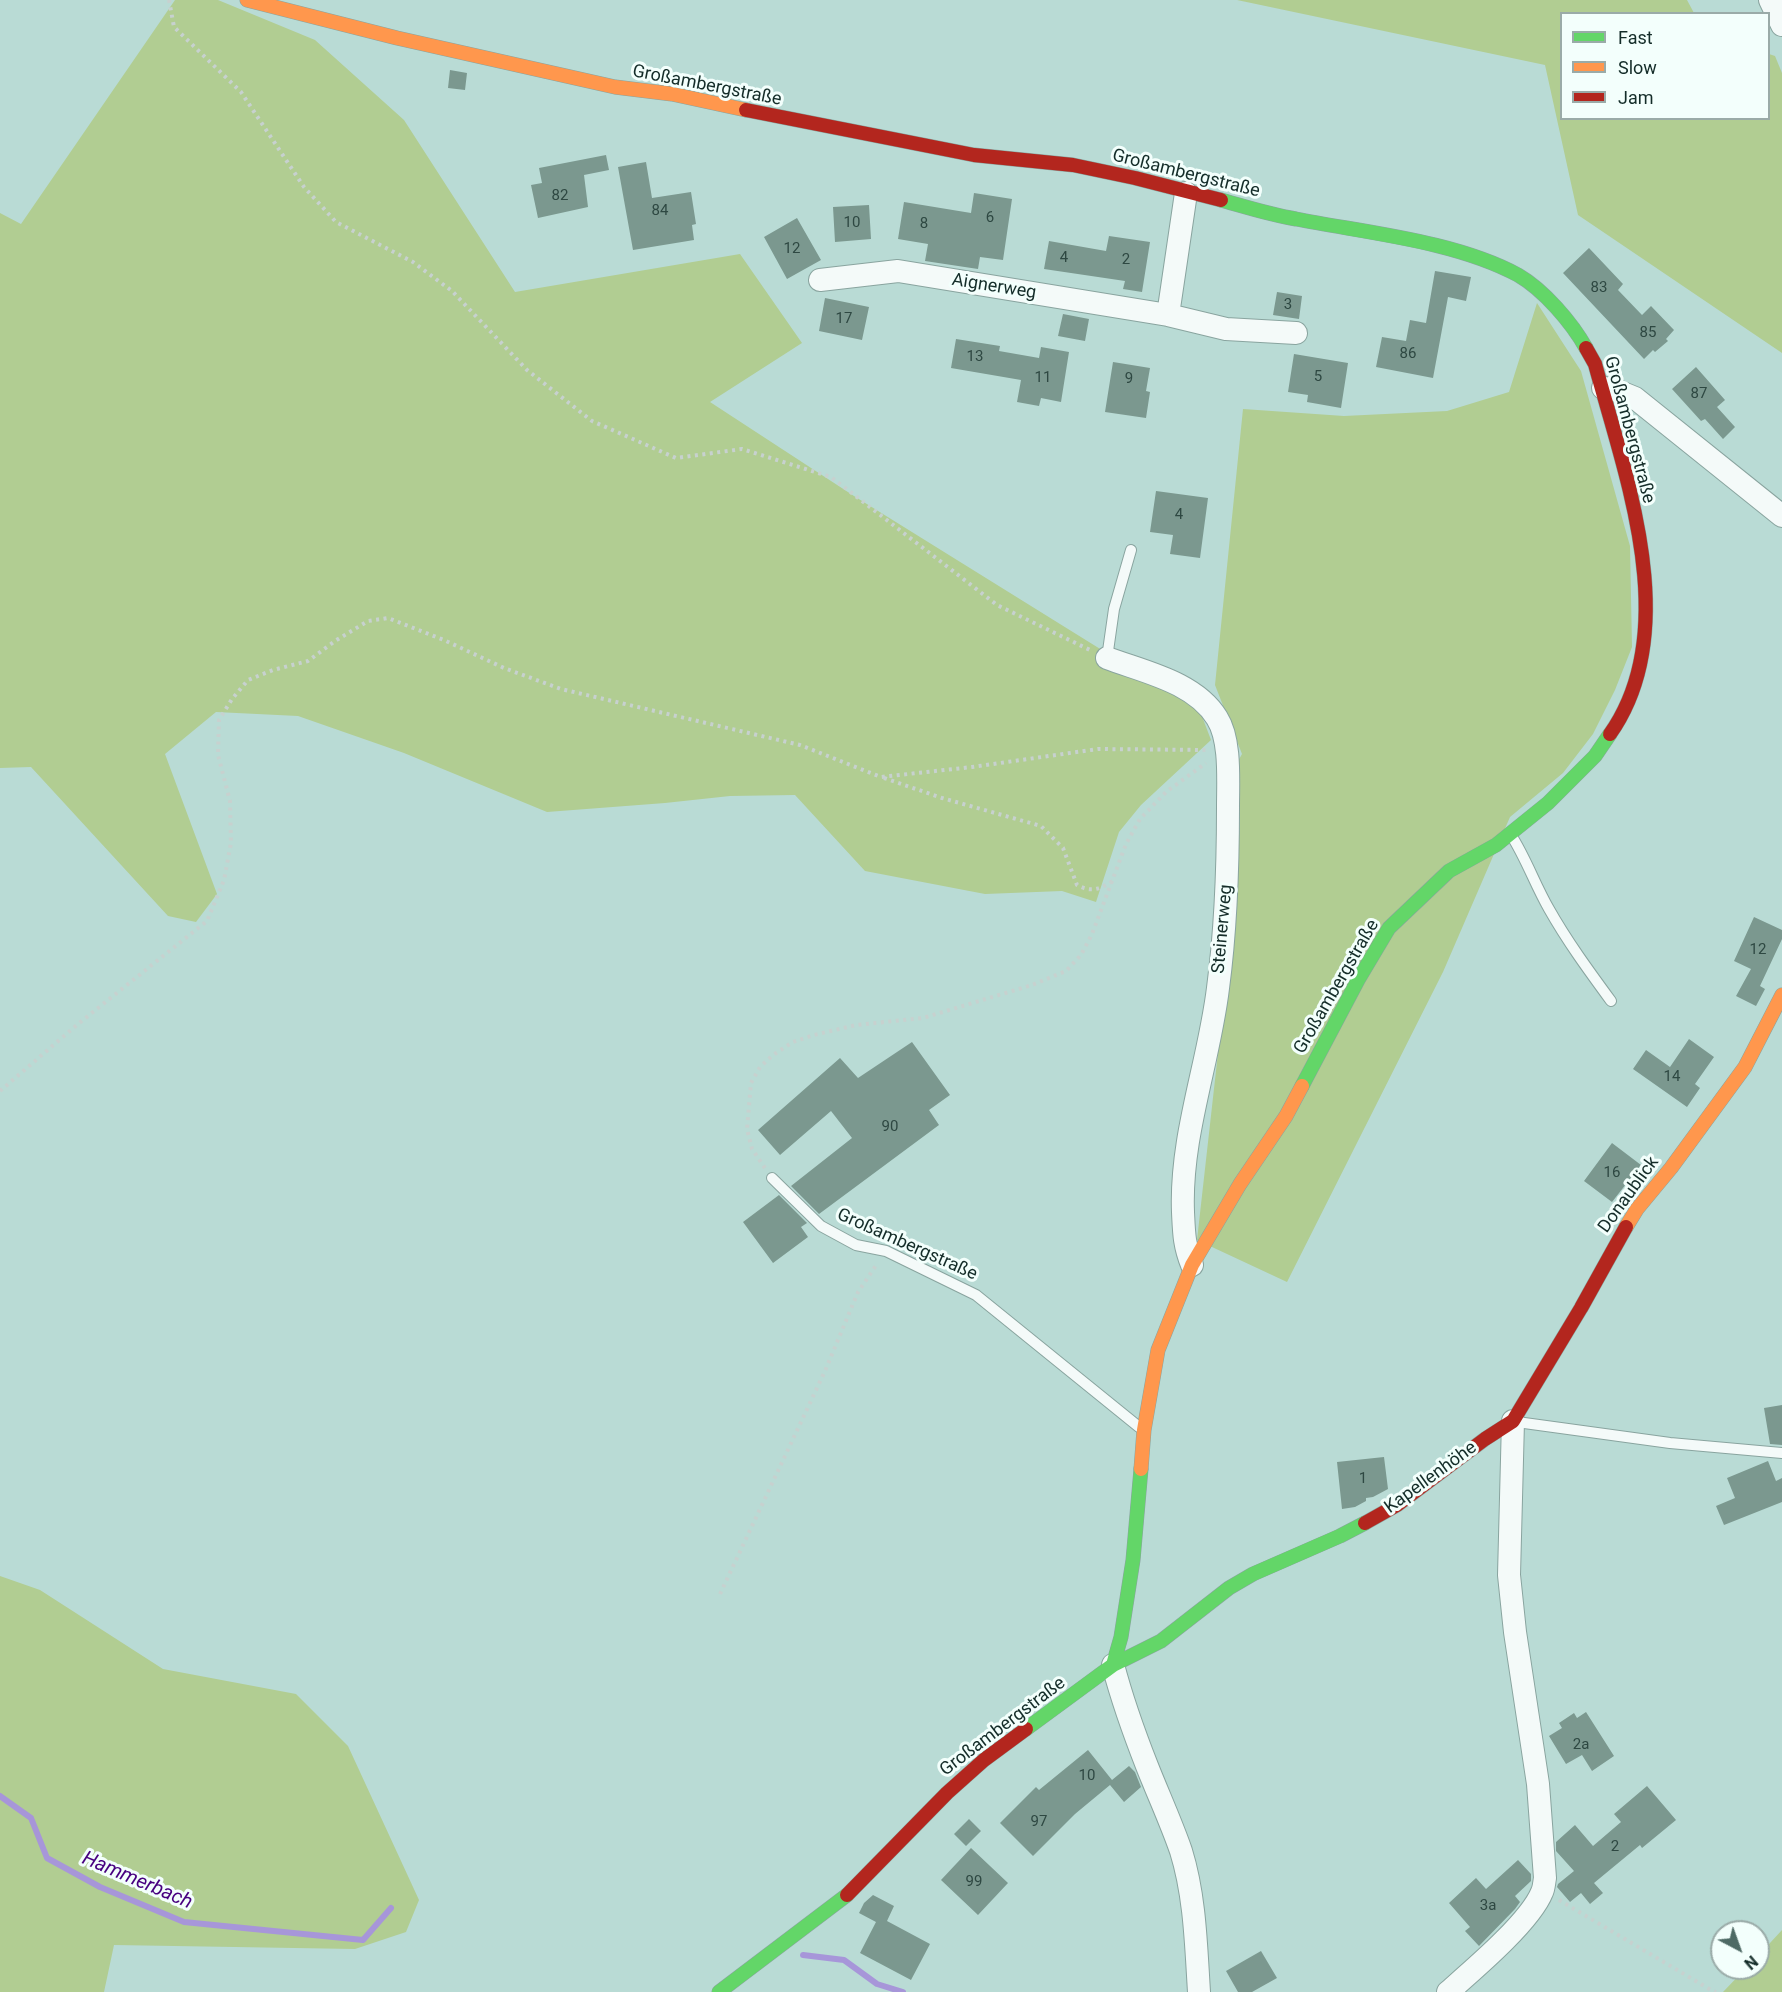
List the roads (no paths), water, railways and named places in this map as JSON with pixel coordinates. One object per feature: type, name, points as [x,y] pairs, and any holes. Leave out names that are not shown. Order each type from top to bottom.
[{"type":"street","name":"Großambergstraße","points":[[247,0],[407,41],[615,87],[672,94],[806,123],[974,155],[1073,165],[1135,178],[1294,219],[1434,246],[1481,258],[1519,276],[1539,290],[1578,333],[1595,364],[1603,388],[1629,488],[1644,571],[1646,606],[1642,654],[1634,687],[1616,726],[1595,756],[1548,803],[1496,845],[1449,871],[1389,928],[1358,980],[1286,1116],[1240,1184],[1192,1265],[1158,1350],[1144,1430],[1133,1560],[1121,1637],[1113,1665],[984,1760],[947,1792],[845,1897],[742,1981],[719,1992]]},
{"type":"street","points":[[1770,0],[1782,25]]},
{"type":"street","points":[[1168,315],[1186,193]]},
{"type":"street","name":"Aignerweg","points":[[820,280],[898,271],[1168,315],[1226,329],[1296,333]]},
{"type":"street","points":[[1603,388],[1622,391],[1635,398],[1782,516]]},
{"type":"street","name":"Steinerweg","points":[[1107,658],[1196,695],[1218,718],[1228,750],[1228,867],[1218,990],[1188,1141],[1182,1192],[1185,1247],[1192,1265]]},
{"type":"street","name":"Donaublick","points":[[1513,1421],[1581,1308],[1622,1233],[1643,1201],[1671,1168],[1745,1068],[1782,995]]},
{"type":"street","points":[[1448,1992],[1524,1919],[1544,1890],[1538,1784],[1516,1644],[1509,1575],[1513,1421]]},
{"type":"street","name":"Kapellenhöhe","points":[[1113,1665],[1161,1641],[1229,1588],[1253,1574],[1340,1536],[1397,1505],[1485,1439],[1513,1421]]},
{"type":"street","points":[[1113,1665],[1121,1695],[1146,1765],[1172,1826],[1188,1876],[1199,1992]]},
{"type":"lane","points":[[1107,658],[1114,609],[1131,550]]},
{"type":"lane","points":[[1510,832],[1549,909],[1577,955],[1611,1001]]},
{"type":"lane","name":"Großambergstraße","points":[[772,1178],[821,1227],[856,1245],[886,1251],[976,1295],[1144,1430]]},
{"type":"lane","points":[[1513,1421],[1670,1443],[1782,1453]]},
{"type":"waterway","name":"Hammerbach","points":[[0,1796],[31,1818],[47,1858],[100,1887],[184,1922],[363,1940],[391,1908]]},
{"type":"waterway","name":"Hammerbach","points":[[803,1955],[844,1960],[877,1984],[903,1992]]}]
